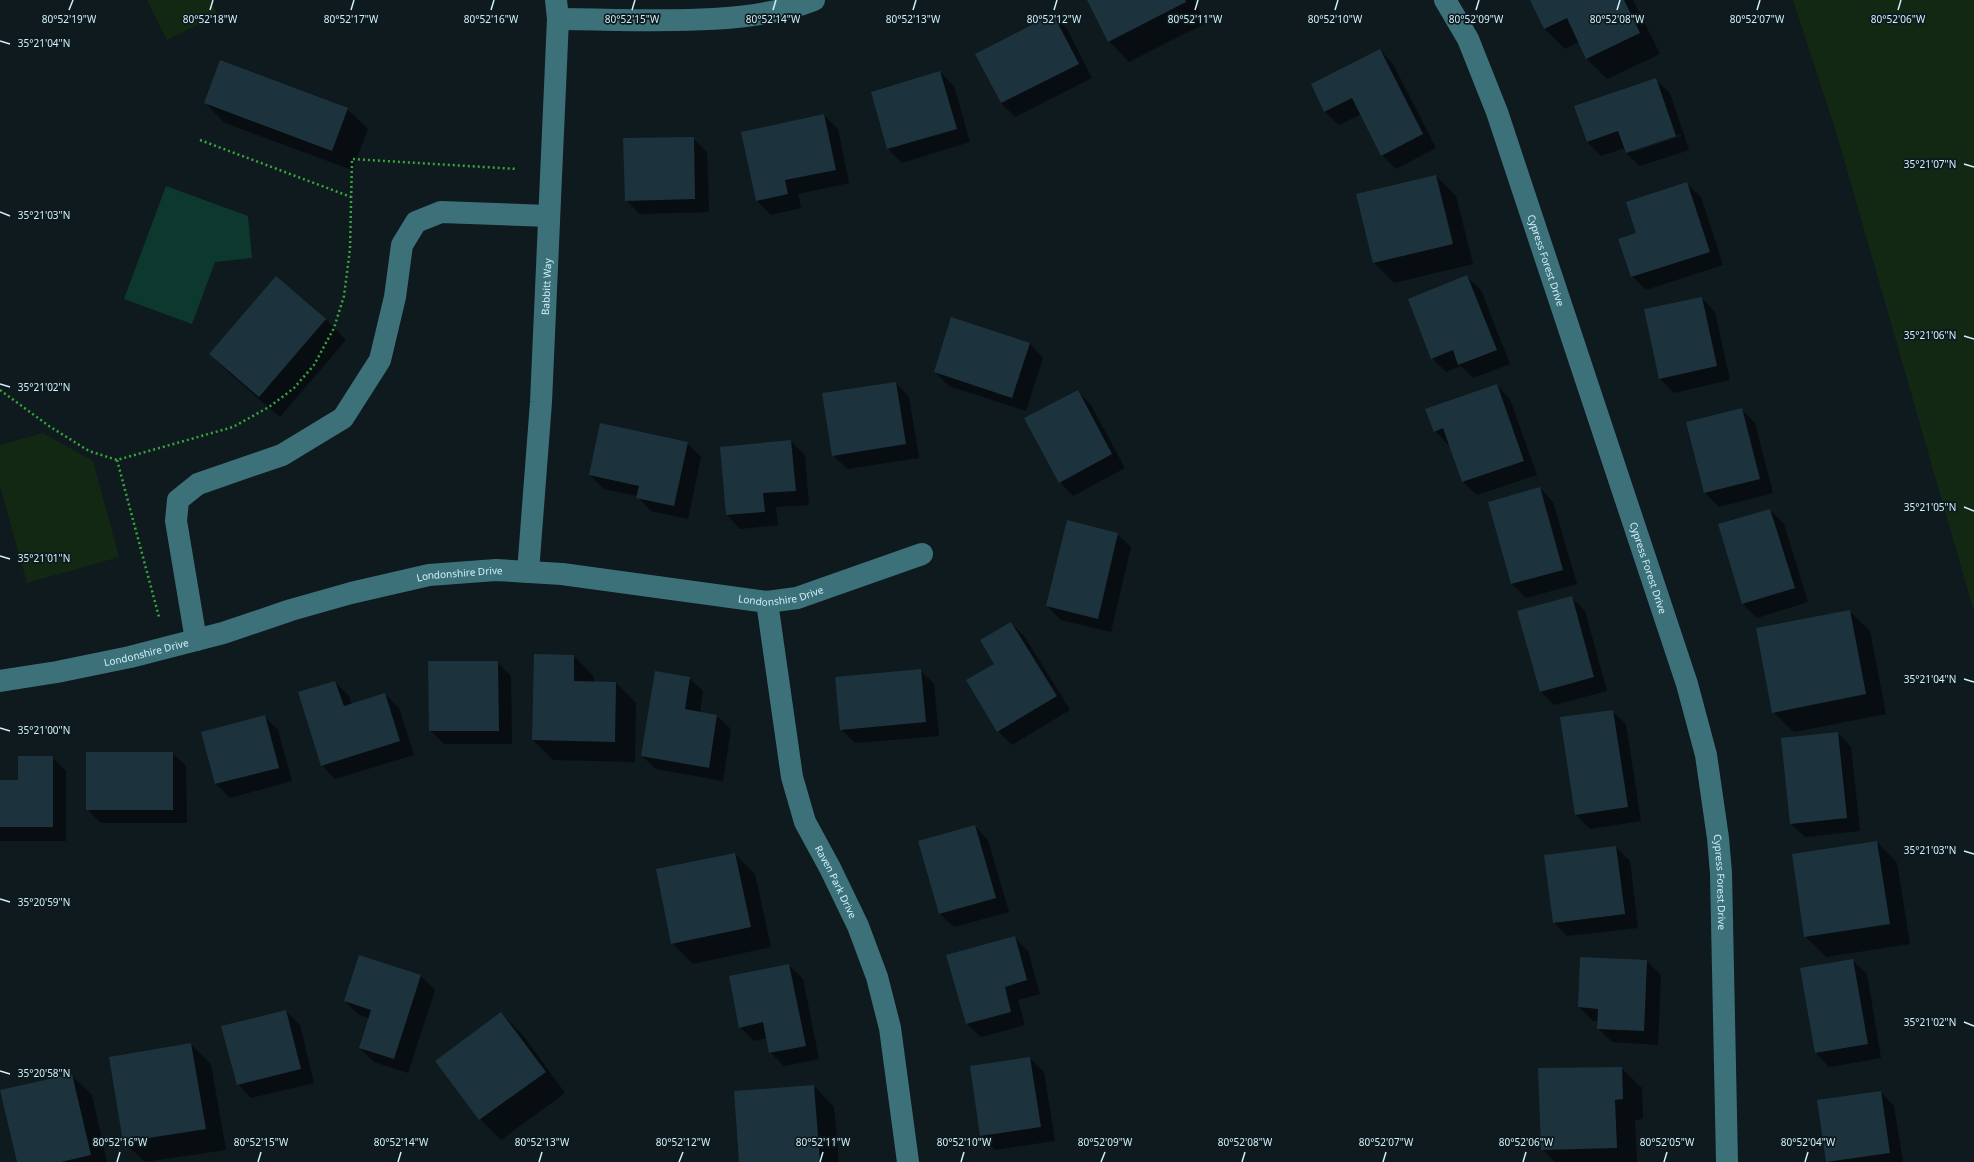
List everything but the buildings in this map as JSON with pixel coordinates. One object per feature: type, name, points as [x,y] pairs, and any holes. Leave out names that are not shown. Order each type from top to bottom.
[{"type":"street","points":[[557,10],[693,19],[753,15],[814,0]]},
{"type":"street","name":"Cypress Forest Drive","points":[[1445,0],[1468,39],[1497,112],[1687,684],[1706,754],[1718,838],[1721,873],[1727,1162]]},
{"type":"street","name":"Babbitt Way","points":[[528,572],[541,402],[557,10]]},
{"type":"street","points":[[196,640],[176,521],[178,500],[198,484],[282,454],[343,418],[380,360],[395,297],[402,245],[416,222],[441,212],[549,216]]},
{"type":"street","name":"Londonshire Drive","points":[[0,681],[57,672],[130,657],[196,640],[351,592],[429,575],[496,570],[562,574],[767,602],[797,598],[922,554]]},
{"type":"street","name":"Raven Park Drive","points":[[767,602],[792,777],[805,822],[852,913],[877,977],[890,1028],[908,1162]]},
{"type":"path","points":[[200,140],[351,197]]},
{"type":"path","points":[[0,390],[49,426],[89,451],[117,460],[233,428],[269,407],[294,388],[314,365],[334,328],[344,296],[350,249],[352,160],[517,170]]},
{"type":"path","points":[[117,460],[159,617]]},
{"type":"shaded area","points":[[147,0],[211,0],[218,15],[167,40]]},
{"type":"shaded area","points":[[1793,0],[1974,0],[1974,612],[1837,135]]},
{"type":"shaded area","points":[[166,186],[248,216],[252,258],[215,262],[192,324],[124,299]]},
{"type":"shaded area","points":[[43,433],[93,461],[119,557],[27,583],[0,486],[0,445]]}]
